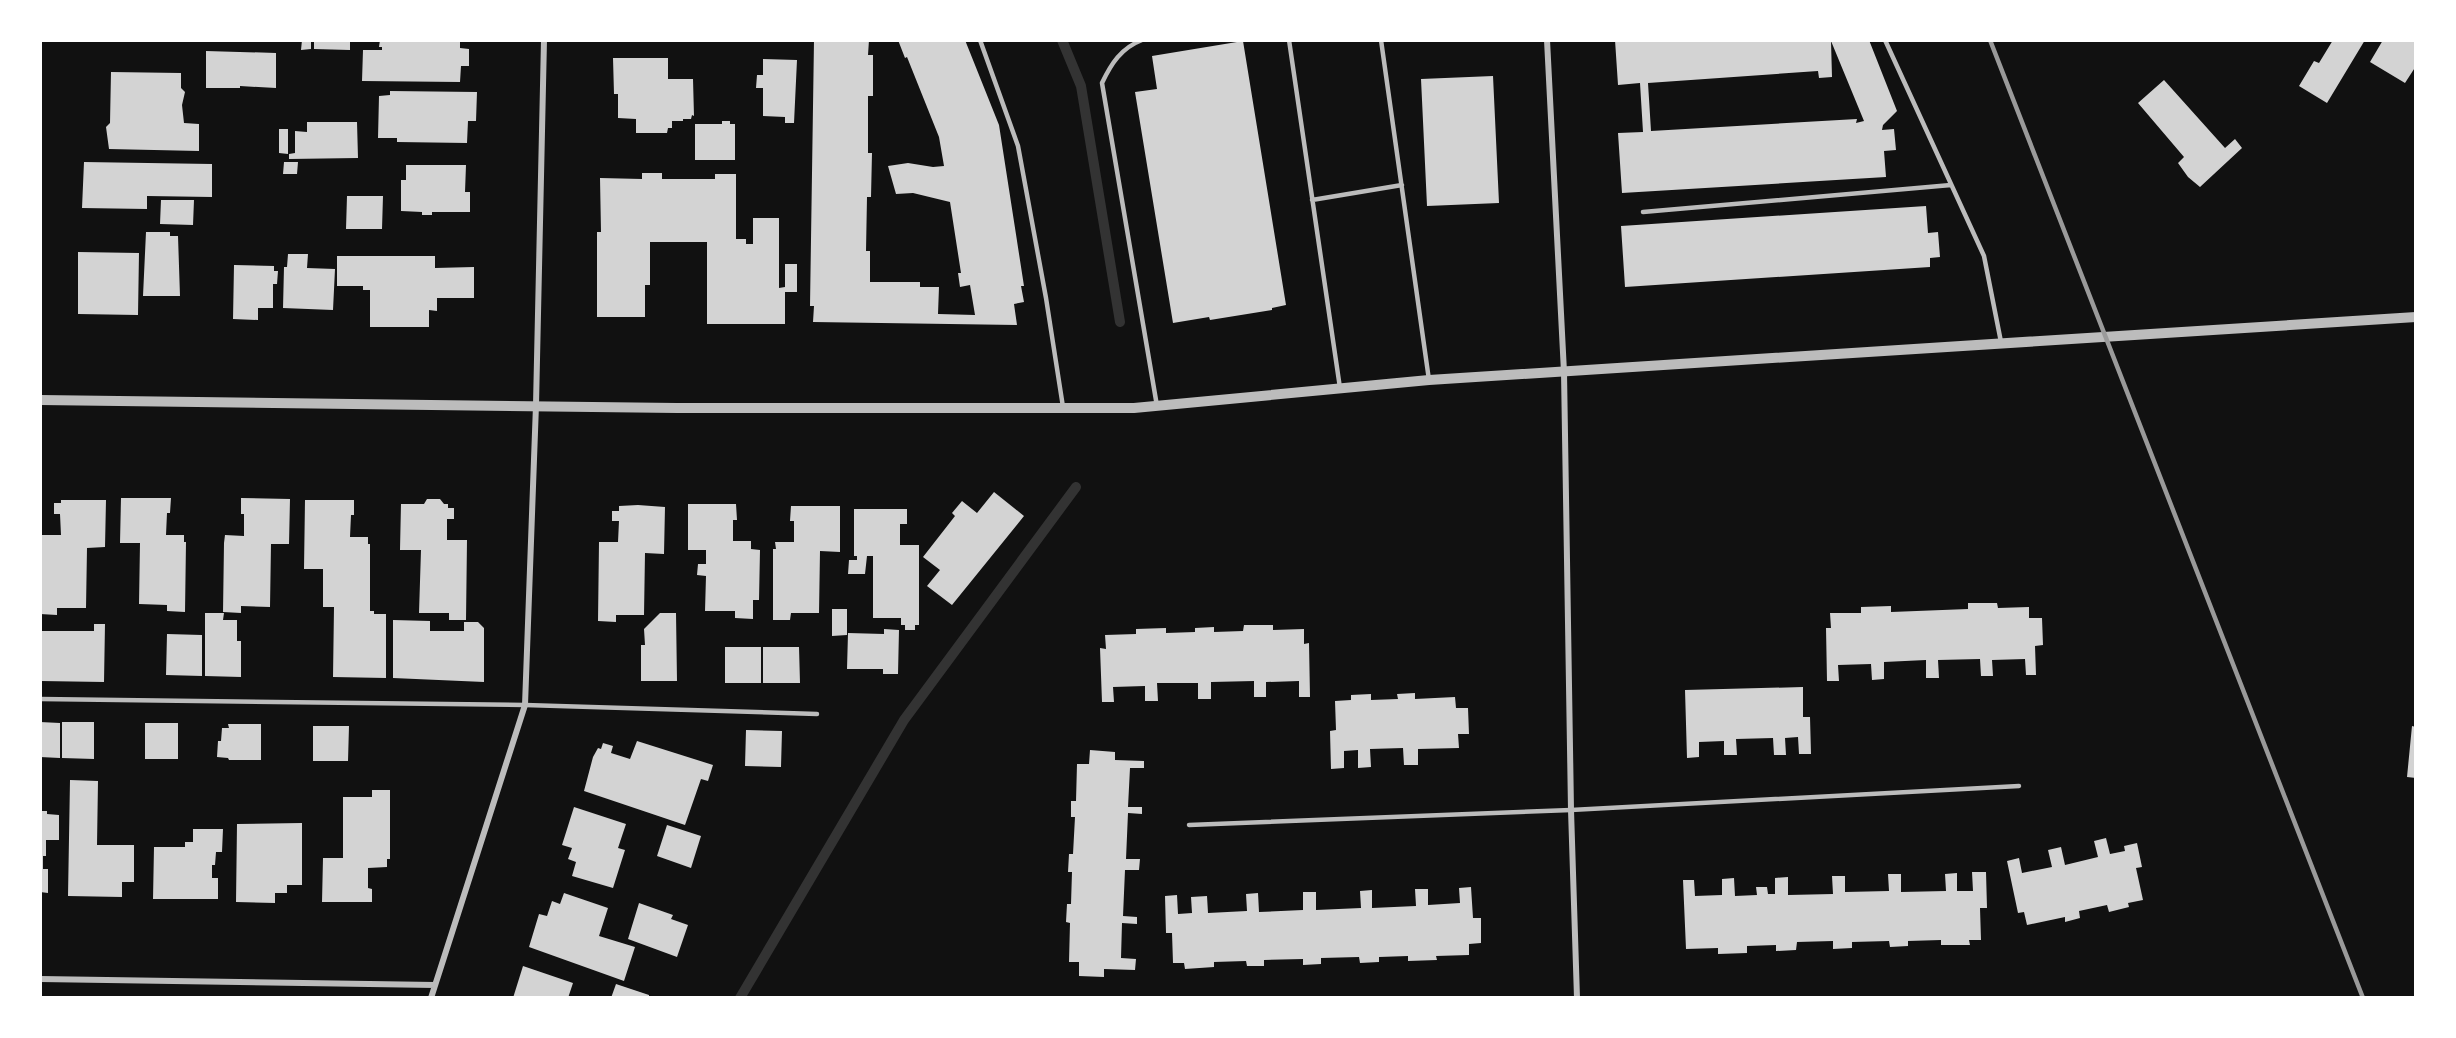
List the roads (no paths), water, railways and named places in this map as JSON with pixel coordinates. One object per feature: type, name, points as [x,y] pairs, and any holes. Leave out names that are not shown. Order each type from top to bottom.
[{"type":"street","points":[[431,998],[525,705],[536,405],[544,40]]},
{"type":"street","points":[[1547,40],[1564,372],[1571,810],[1577,998]]},
{"type":"street","points":[[40,400],[1063,409],[1157,406],[1428,380],[2415,317]]},
{"type":"street","points":[[40,979],[435,985]]},
{"type":"lane","points":[[980,40],[1018,146],[1046,298],[1063,409]]},
{"type":"lane","points":[[1142,40],[1112,61],[1102,82],[1157,406]]},
{"type":"lane","points":[[1288,40],[1340,388]]},
{"type":"lane","points":[[1381,40],[1428,380]]},
{"type":"lane","points":[[1885,40],[1984,256],[2002,344]]},
{"type":"lane","points":[[1312,200],[1401,185]]},
{"type":"lane","points":[[1642,212],[1952,185]]},
{"type":"lane","points":[[40,699],[525,705],[817,714]]},
{"type":"lane","points":[[1189,825],[1571,810],[2019,786]]},
{"type":"waterway","points":[[1062,40],[1081,86],[1120,322]]},
{"type":"waterway","points":[[740,998],[904,720],[1076,487]]},
{"type":"railway","points":[[1990,40],[2363,998]]}]
